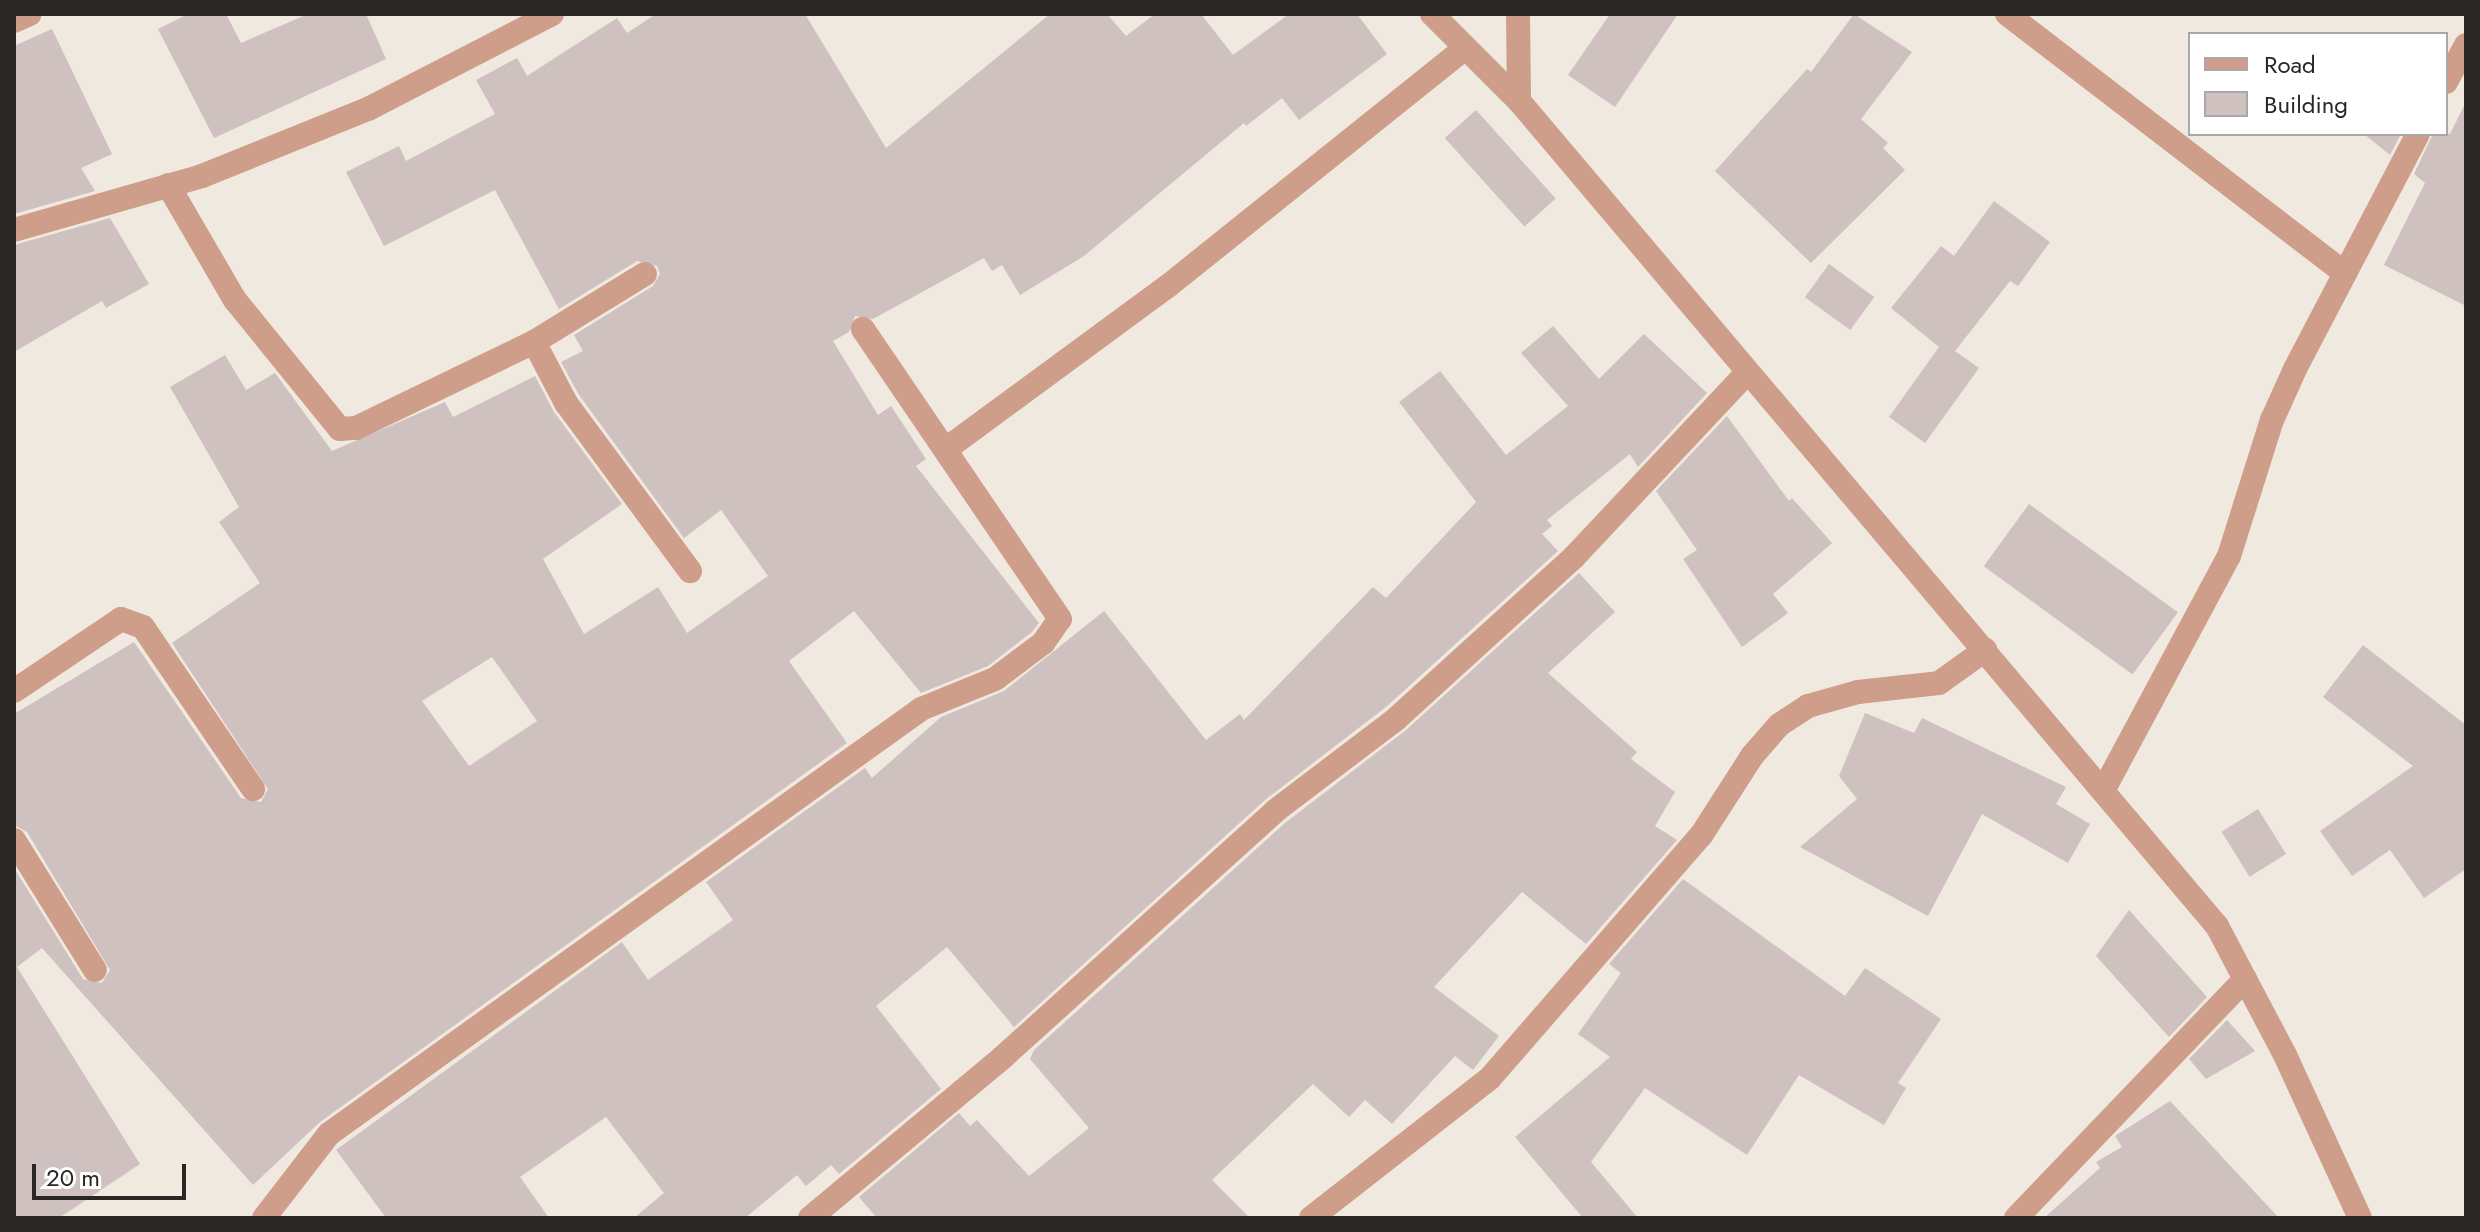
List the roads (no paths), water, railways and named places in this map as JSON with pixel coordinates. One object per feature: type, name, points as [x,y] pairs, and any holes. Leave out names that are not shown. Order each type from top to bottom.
[{"type":"street","points":[[14,21],[30,14]]},
{"type":"street","points":[[14,230],[168,185],[368,109],[552,14]]},
{"type":"street","points":[[1432,14],[1519,101],[1746,374],[2104,789],[2217,926],[2360,1218]]},
{"type":"street","points":[[1518,14],[1519,101]]},
{"type":"street","points":[[2007,14],[2345,273]]},
{"type":"street","points":[[2448,78],[2466,45]]},
{"type":"street","points":[[946,449],[1168,286],[1464,49]]},
{"type":"street","points":[[2104,789],[2229,556],[2272,420],[2417,136]]},
{"type":"street","points":[[168,185],[235,300],[340,429],[356,428],[534,342],[645,274]]},
{"type":"street","points":[[264,1218],[329,1134],[921,709],[995,679],[1043,643],[1060,619],[863,329]]},
{"type":"street","points":[[534,342],[566,403],[690,571]]},
{"type":"street","points":[[810,1218],[1002,1058],[1275,811],[1408,709],[1574,557],[1746,374]]},
{"type":"street","points":[[14,691],[121,619],[143,627],[253,789]]},
{"type":"street","points":[[1311,1218],[1490,1078],[1702,834],[1752,756],[1779,725],[1808,706],[1858,692],[1939,683],[1985,650]]},
{"type":"street","points":[[14,840],[95,970]]},
{"type":"street","points":[[2016,1218],[2245,979]]}]
